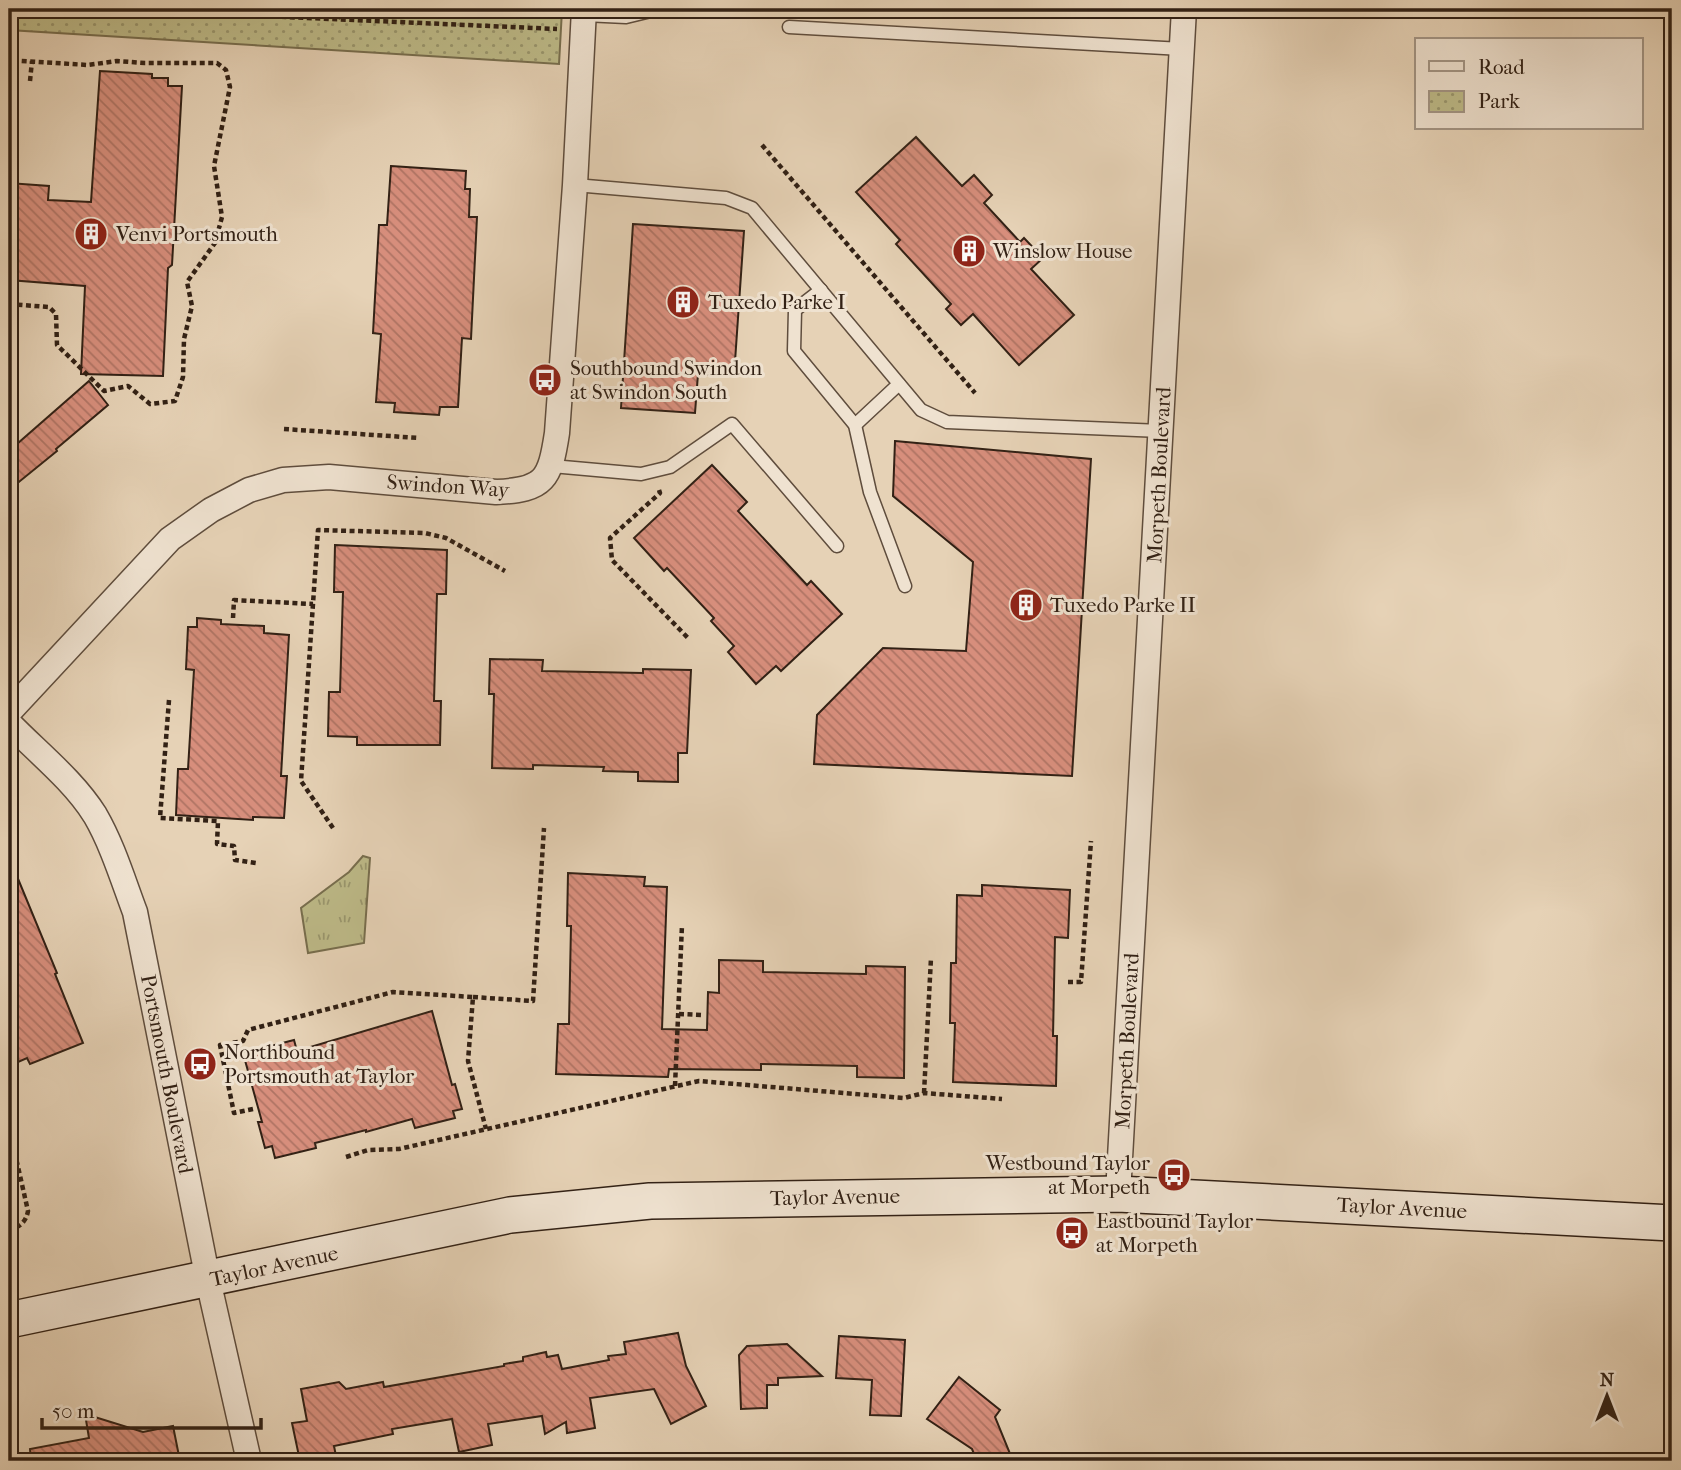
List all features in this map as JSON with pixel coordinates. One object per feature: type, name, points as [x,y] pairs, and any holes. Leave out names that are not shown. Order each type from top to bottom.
[{"type":"street","name":"Morpeth Boulevard","points":[[1118,1194],[1184,9]]},
{"type":"street","points":[[552,466],[557,433],[575,185],[583,18]]},
{"type":"street","name":"Swindon Way","points":[[9,712],[170,539],[211,510],[248,490],[282,480],[329,477],[496,492],[521,491],[539,482],[552,466]]},
{"type":"street","name":"Portsmouth Boulevard","points":[[9,723],[70,785],[94,815],[120,871],[135,912],[208,1280],[249,1461]]},
{"type":"street","name":"Taylor Avenue","points":[[9,1320],[510,1216],[650,1201],[1118,1194],[1672,1223]]},
{"type":"lane","points":[[583,18],[626,17],[659,9]]},
{"type":"lane","points":[[789,27],[1182,49]]},
{"type":"lane","points":[[575,185],[726,198],[752,208],[921,410],[947,422],[1161,431]]},
{"type":"lane","points":[[821,290],[794,310],[794,351],[855,425],[870,492],[905,586]]},
{"type":"lane","points":[[855,425],[900,384]]},
{"type":"lane","points":[[552,466],[641,474],[650,472],[670,467],[732,425],[837,546]]},
{"type":"path","points":[[103,9],[341,19],[583,18]]},
{"type":"path","points":[[315,17],[321,9]]},
{"type":"path","points":[[337,9],[341,19]]},
{"type":"path","points":[[9,304],[48,307],[56,314],[57,345],[104,391],[128,386],[150,404],[174,401],[183,377],[184,339],[191,306],[187,282],[215,243],[222,218],[214,166],[230,88],[226,70],[217,63],[117,61],[88,65],[22,61]]},
{"type":"path","points":[[30,81],[32,61]]},
{"type":"path","points":[[762,145],[975,393]]},
{"type":"path","points":[[284,429],[419,438]]},
{"type":"path","points":[[650,472],[660,493],[610,538],[612,560],[688,638]]},
{"type":"path","points":[[333,828],[301,780],[318,530],[425,533],[446,538],[505,571]]},
{"type":"path","points":[[233,618],[234,600],[313,604]]},
{"type":"path","points":[[169,700],[160,818],[218,821],[217,844],[234,846],[235,860],[256,863]]},
{"type":"path","points":[[253,1109],[234,1113],[220,1045],[243,1041],[248,1030],[393,992],[533,1001],[544,828]]},
{"type":"path","points":[[1068,982],[1081,982],[1091,841]]},
{"type":"path","points":[[675,1086],[682,925]]},
{"type":"path","points":[[924,1093],[931,958]]},
{"type":"path","points":[[473,997],[468,1061],[486,1129]]},
{"type":"path","points":[[679,1014],[702,1015]]},
{"type":"path","points":[[345,1157],[368,1150],[399,1149],[699,1081],[904,1098],[924,1093],[1002,1099]]},
{"type":"path","points":[[9,1127],[28,1211],[26,1220],[9,1230]]},
{"type":"green space","points":[[9,9],[562,10],[559,64],[9,30]]},
{"type":"green space","points":[[363,856],[370,858],[364,943],[308,953],[301,908],[349,872]]},
{"type":"building","name":"Venvi Portsmouth","points":[[100,71],[152,74],[152,78],[168,78],[168,86],[182,86],[163,376],[81,374],[85,286],[9,280],[9,183],[49,186],[48,200],[91,202]]},
{"type":"building","name":"Winslow House","points":[[916,137],[962,186],[974,175],[992,195],[984,203],[1020,242],[1024,238],[1043,258],[1031,269],[1074,315],[1019,365],[973,314],[961,325],[946,309],[951,304],[896,244],[900,240],[856,192]]},
{"type":"building","points":[[391,166],[466,171],[465,189],[470,189],[469,217],[477,217],[471,339],[462,338],[458,407],[440,407],[439,415],[394,412],[395,403],[376,402],[381,334],[373,333],[379,225],[387,225]]},
{"type":"building","name":"Tuxedo Parke I","points":[[633,224],[744,231],[734,376],[698,374],[695,413],[621,408]]},
{"type":"building","points":[[89,381],[108,405],[9,490],[9,451]]},
{"type":"building","name":"Tuxedo Parke II","points":[[895,441],[1091,459],[1072,776],[814,764],[817,715],[883,648],[966,651],[973,562],[893,496]]},
{"type":"building","points":[[712,465],[747,502],[738,511],[807,585],[811,581],[842,614],[781,671],[776,666],[756,684],[728,652],[734,646],[711,621],[714,618],[667,568],[664,571],[634,538]]},
{"type":"building","points":[[335,545],[447,550],[446,594],[437,594],[434,701],[441,701],[440,745],[357,745],[357,737],[328,736],[329,692],[340,692],[343,592],[334,592]]},
{"type":"building","points":[[197,618],[221,620],[221,624],[264,626],[264,633],[289,635],[281,776],[287,776],[284,818],[253,817],[253,820],[176,815],[178,769],[188,769],[194,670],[186,669],[188,627],[197,627]]},
{"type":"building","points":[[490,659],[543,660],[542,671],[643,673],[643,669],[691,670],[687,753],[678,753],[678,782],[638,781],[638,772],[603,771],[604,767],[533,765],[533,769],[492,768],[494,694],[489,694]]},
{"type":"building","points":[[9,857],[83,1043],[30,1064],[27,1058],[9,1066]]},
{"type":"building","points":[[568,873],[645,877],[644,886],[667,887],[662,1029],[707,1030],[708,992],[719,993],[719,960],[763,961],[763,972],[866,974],[866,966],[905,967],[904,1078],[857,1077],[857,1066],[761,1064],[761,1070],[669,1069],[668,1077],[556,1074],[558,1024],[569,1024],[571,926],[567,926]]},
{"type":"building","points":[[982,885],[1070,890],[1068,938],[1055,937],[1053,1036],[1057,1036],[1056,1086],[953,1082],[955,1023],[950,1023],[951,963],[956,963],[957,895],[982,896]]},
{"type":"building","points":[[432,1011],[452,1085],[455,1084],[462,1109],[453,1111],[455,1118],[415,1128],[412,1119],[315,1143],[316,1148],[275,1158],[272,1146],[265,1148],[258,1122],[262,1122],[243,1053],[294,1040],[297,1051]]},
{"type":"building","points":[[678,1333],[686,1366],[706,1406],[671,1424],[654,1389],[590,1398],[595,1428],[567,1433],[566,1422],[545,1434],[542,1416],[488,1424],[492,1445],[459,1452],[452,1419],[392,1429],[393,1434],[334,1446],[337,1461],[300,1461],[292,1423],[307,1421],[301,1389],[339,1382],[346,1389],[383,1382],[384,1387],[504,1366],[523,1361],[523,1357],[546,1352],[547,1357],[558,1355],[562,1369],[609,1360],[608,1356],[626,1354],[624,1342]]},
{"type":"building","points":[[839,1336],[905,1340],[901,1416],[870,1415],[872,1380],[836,1378]]},
{"type":"building","points":[[787,1344],[822,1376],[778,1378],[778,1385],[767,1385],[767,1408],[741,1409],[739,1355],[747,1346]]},
{"type":"building","points":[[959,1377],[1000,1410],[995,1417],[1013,1461],[977,1461],[972,1449],[927,1419]]},
{"type":"building","points":[[85,1414],[143,1432],[173,1426],[180,1461],[31,1461],[30,1449],[89,1438]]},
{"type":"place","name":"Venvi Portsmouth","points":[[91,234]]},
{"type":"place","name":"Winslow House","points":[[969,251]]},
{"type":"place","name":"Tuxedo Parke I","points":[[683,302]]},
{"type":"place","name":"Southbound Swindon at Swindon South","points":[[545,380]]},
{"type":"place","name":"Tuxedo Parke II","points":[[1026,605]]},
{"type":"place","name":"Northbound Portsmouth at Taylor","points":[[200,1064]]},
{"type":"place","name":"Westbound Taylor at Morpeth","points":[[1174,1175]]},
{"type":"place","name":"Eastbound Taylor at Morpeth","points":[[1072,1233]]}]
